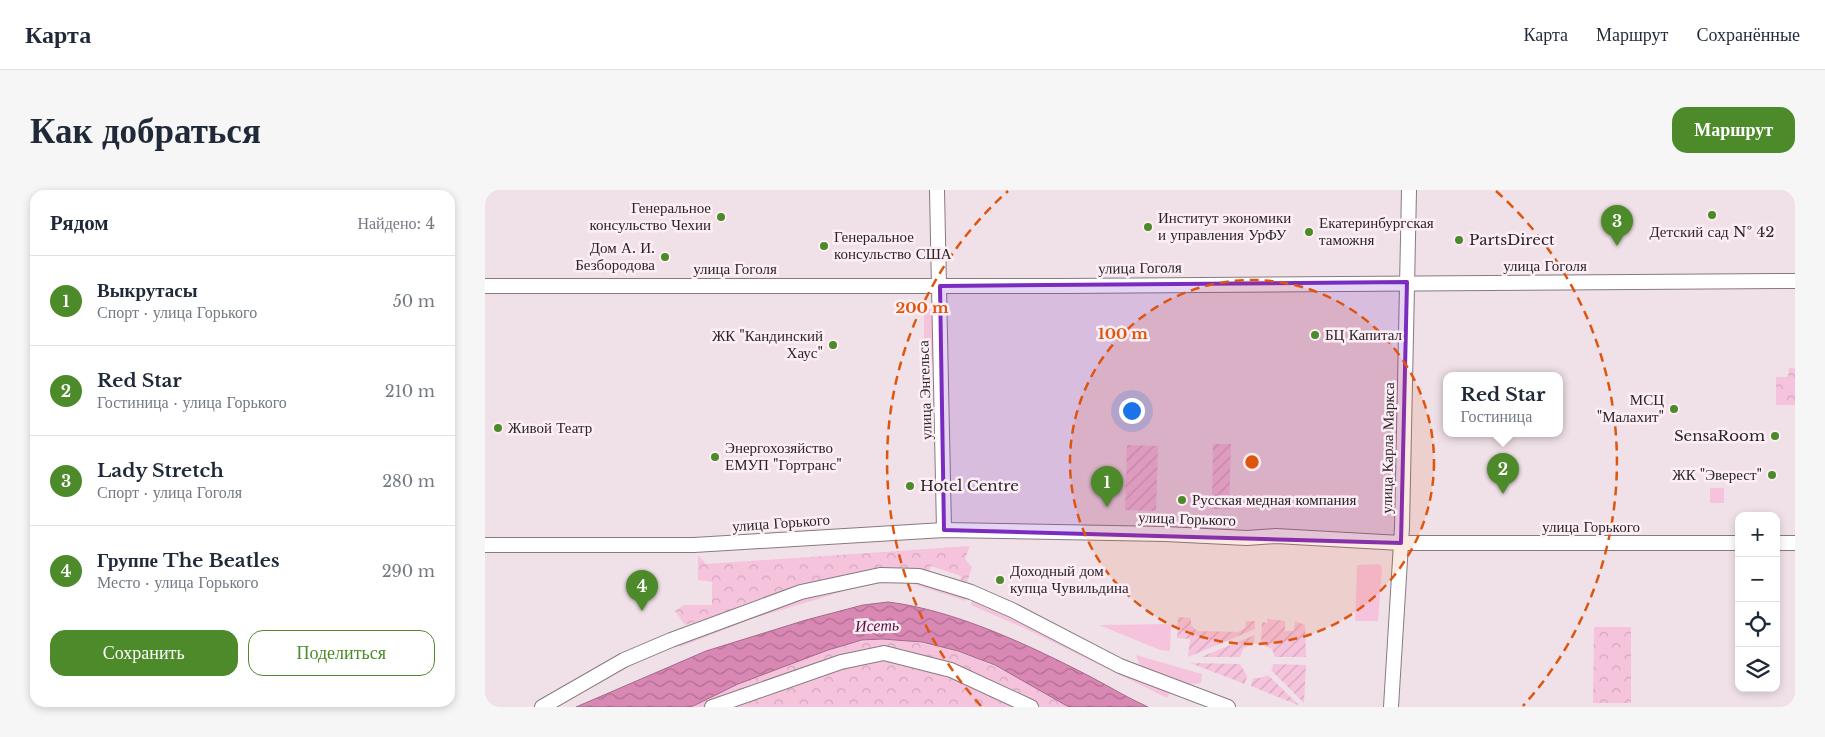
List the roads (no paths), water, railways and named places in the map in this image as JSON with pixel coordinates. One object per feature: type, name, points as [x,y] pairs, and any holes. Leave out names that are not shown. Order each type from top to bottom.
[{"type":"street","name":"улица Энгельса","points":[[937,190],[940,286],[939,363],[944,530]]},
{"type":"street","name":"улица Карла Маркса","points":[[1391,707],[1401,543],[1409,190]]},
{"type":"street","name":"улица Гоголя","points":[[485,286],[940,286],[1795,281]]},
{"type":"street","name":"улица Горького","points":[[485,544],[677,546],[944,530],[1165,534],[1247,538],[1276,536],[1401,543],[1735,543]]},
{"type":"street","points":[[1780,543],[1795,543]]},
{"type":"street","points":[[542,707],[624,660],[671,640],[801,592],[880,575],[919,576],[971,592],[1012,610],[1120,666],[1228,707]]},
{"type":"street","points":[[712,707],[841,662],[883,653],[951,670],[1031,707]]},
{"type":"water","name":"Исеть","points":[[888,602],[940,613],[992,631],[1068,665],[1148,707],[1069,707],[995,665],[958,651],[922,642],[882,639],[862,640],[828,650],[738,684],[691,707],[576,707],[706,651],[806,620],[863,605]]},
{"type":"place","name":"Детский сад № 42","points":[[1712,215]]},
{"type":"place","name":"Генеральное консульство Чехии","points":[[721,217]]},
{"type":"place","name":"Институт экономики и управления УрФУ","points":[[1148,227]]},
{"type":"place","name":"Екатеринбургская таможня","points":[[1309,232]]},
{"type":"place","name":"PartsDirect","points":[[1459,240]]},
{"type":"place","name":"Генеральное консульство США","points":[[824,246]]},
{"type":"place","name":"Lady Stretch","points":[[1617,246]]},
{"type":"place","name":"Дом А. И. Безбородова","points":[[665,257]]},
{"type":"place","name":"БЦ Капитал","points":[[1315,335]]},
{"type":"place","name":"ЖК \"Кандинский Хаус\"","points":[[833,345]]},
{"type":"place","name":"МСЦ \"Малахит\"","points":[[1674,409]]},
{"type":"place","name":"Живой Театр","points":[[498,428]]},
{"type":"place","name":"SensaRoom","points":[[1775,436]]},
{"type":"place","name":"Энергохозяйство ЕМУП \"Гортранс\"","points":[[715,457]]},
{"type":"place","name":"ЖК \"Эверест\"","points":[[1772,475]]},
{"type":"place","name":"Hotel Centre","points":[[910,486]]},
{"type":"place","name":"Red Star","points":[[1503,494]]},
{"type":"place","name":"Русская медная компания","points":[[1182,500]]},
{"type":"place","name":"Выкрутасы","points":[[1107,507]]},
{"type":"place","name":"Доходный дом купца Чувильдина","points":[[1000,580]]},
{"type":"place","name":"Группе The Beatles","points":[[642,611]]}]
